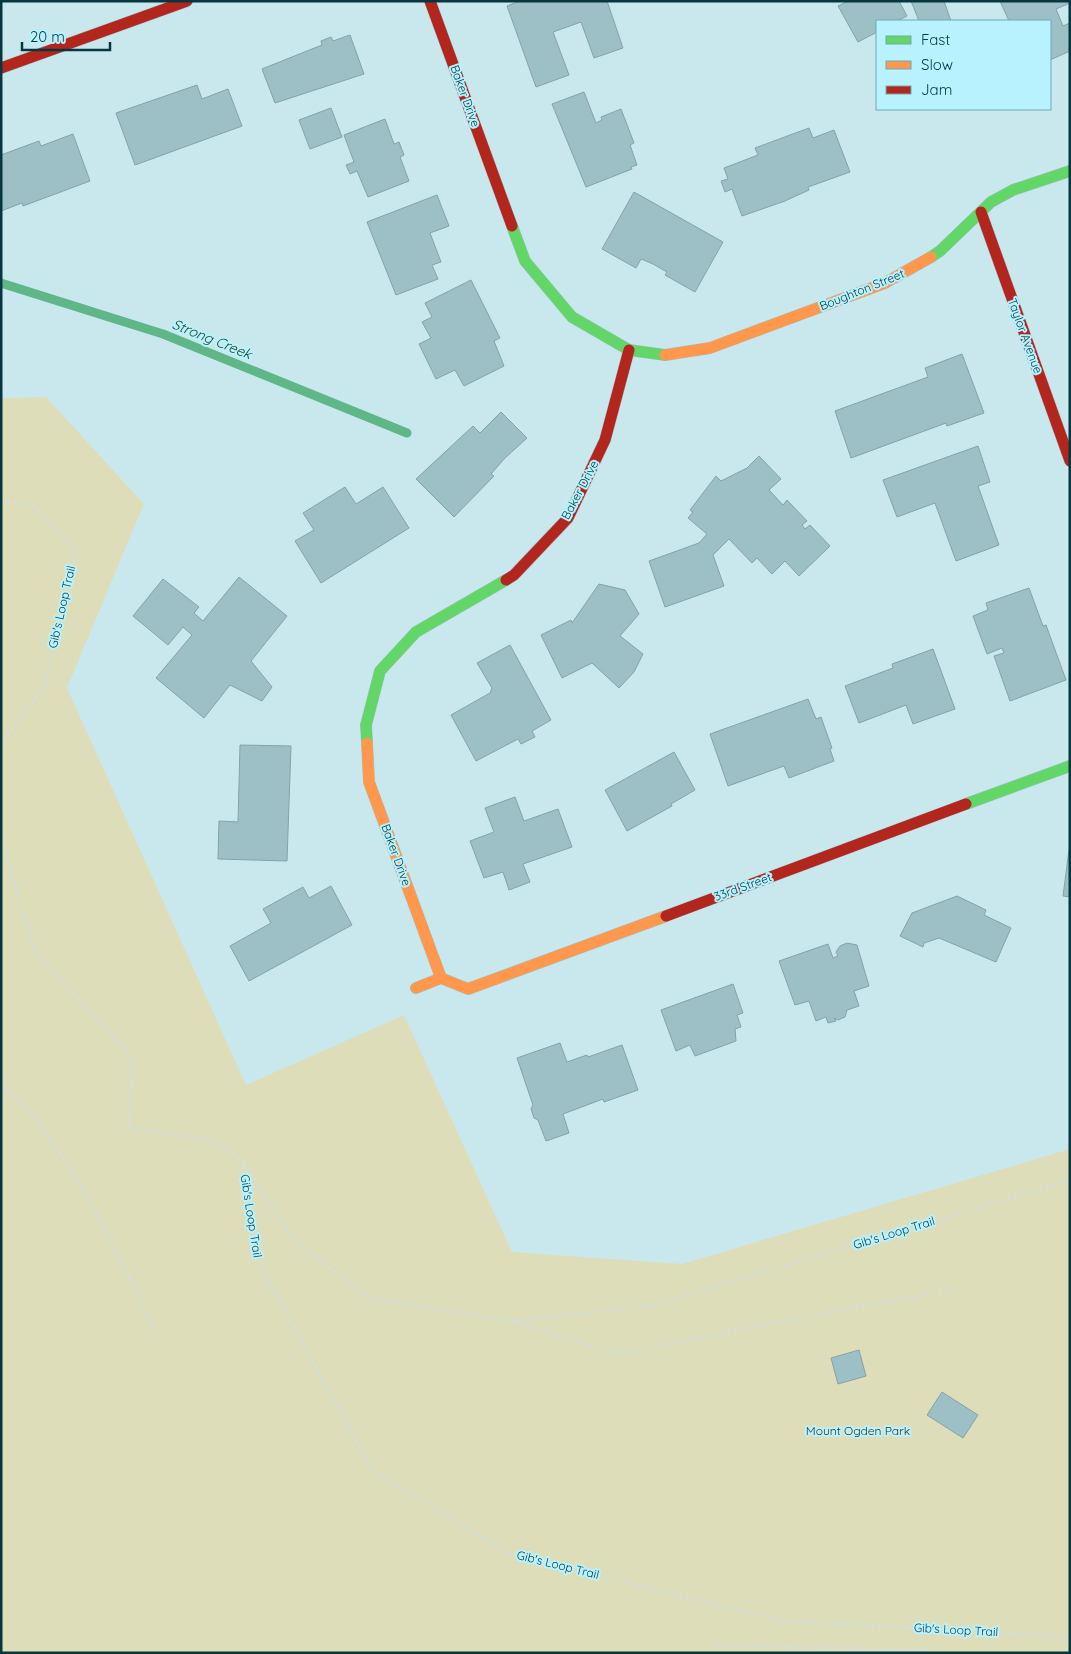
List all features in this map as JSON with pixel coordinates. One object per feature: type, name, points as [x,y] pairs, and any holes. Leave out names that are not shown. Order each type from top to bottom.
[{"type":"street","points":[[1,68],[187,1]]},
{"type":"street","name":"Baker Drive","points":[[430,1],[525,260],[572,317],[629,350],[605,440],[568,518],[514,575],[416,632],[380,671],[366,724],[369,782],[441,978]]},
{"type":"street","name":"Boughton Street","points":[[629,350],[667,355],[710,348],[885,283],[902,276],[940,251],[991,202],[1013,190],[1070,171]]},
{"type":"street","name":"Taylor Avenue","points":[[981,212],[1070,461]]},
{"type":"street","name":"33rd Street","points":[[441,978],[468,989],[1070,766]]},
{"type":"street","points":[[416,988],[441,978]]},
{"type":"path","name":"Gib's Loop Trail","points":[[1,501],[31,504],[76,550],[44,687],[1,744]]},
{"type":"path","name":"Gib's Loop Trail","points":[[1,837],[35,952],[133,1059],[129,1128],[211,1140],[243,1161],[294,1240],[371,1298],[513,1321],[619,1354],[818,1314],[958,1289]]},
{"type":"path","points":[[1,1083],[38,1122],[69,1169],[126,1270],[156,1334]]},
{"type":"path","name":"Gib's Loop Trail","points":[[243,1161],[258,1262],[372,1470],[508,1553],[783,1621],[1062,1636],[1070,1641]]},
{"type":"path","name":"Gib's Loop Trail","points":[[513,1321],[654,1306],[1070,1180]]},
{"type":"path","points":[[712,1644],[916,1650],[931,1653]]},
{"type":"green space","name":"Mount Ogden Park","points":[[46,397],[144,504],[67,688],[246,1085],[404,1015],[512,1252],[682,1264],[1070,1149],[1070,1653],[1,1653],[1,398]]},
{"type":"building","points":[[520,1],[607,1],[623,48],[594,58],[581,22],[553,32],[569,75],[536,87],[507,6]]},
{"type":"building","points":[[848,1],[899,1],[907,16],[899,20],[876,20],[876,33],[858,42],[838,6]]},
{"type":"building","points":[[911,1],[944,1],[951,20],[919,20]]},
{"type":"building","points":[[1000,1],[1069,1],[1070,3],[1056,9],[1063,26],[1070,23],[1070,51],[1051,60],[1051,20],[1009,20]]},
{"type":"building","points":[[350,35],[364,74],[275,103],[262,69],[322,45],[321,41],[331,37],[333,41]]},
{"type":"building","points":[[197,85],[202,99],[228,89],[242,126],[135,165],[116,113]]},
{"type":"building","points":[[584,92],[596,123],[602,120],[601,117],[621,109],[634,143],[630,145],[637,165],[631,167],[632,169],[586,187],[552,104]]},
{"type":"building","points":[[331,108],[342,137],[310,149],[299,120]]},
{"type":"building","points":[[385,119],[394,144],[399,142],[404,155],[400,157],[409,181],[368,197],[357,171],[350,174],[346,165],[354,162],[344,135]]},
{"type":"building","points":[[809,128],[813,138],[834,130],[850,172],[808,187],[809,190],[785,201],[742,216],[732,189],[725,192],[721,181],[728,179],[724,168],[758,155],[755,148]]},
{"type":"building","points":[[73,134],[90,181],[23,206],[22,203],[1,211],[1,155],[39,141],[41,146]]},
{"type":"building","points":[[634,192],[723,242],[695,292],[665,275],[667,272],[653,264],[641,259],[636,268],[602,249]]},
{"type":"building","points":[[437,195],[449,226],[430,233],[441,262],[432,265],[438,279],[396,295],[367,222]]},
{"type":"building","points":[[471,280],[500,338],[494,341],[504,366],[464,386],[455,370],[436,379],[419,344],[431,338],[422,322],[432,317],[425,303]]},
{"type":"building","points":[[962,354],[984,413],[947,426],[946,423],[851,458],[835,411],[928,377],[925,368]]},
{"type":"building","points":[[501,412],[527,438],[504,459],[491,474],[494,476],[454,517],[416,479],[473,426],[480,433]]},
{"type":"building","points":[[978,446],[990,482],[978,486],[999,545],[956,561],[935,503],[897,517],[883,480]]},
{"type":"building","points":[[759,456],[781,479],[769,490],[783,505],[787,500],[807,521],[802,525],[805,529],[810,525],[830,546],[799,576],[785,561],[772,574],[757,558],[752,563],[729,539],[713,555],[724,586],[665,607],[649,561],[699,543],[707,534],[688,518],[693,512],[690,510],[716,476],[721,481],[747,468]]},
{"type":"building","points":[[345,487],[356,504],[383,487],[409,528],[321,583],[295,541],[314,530],[303,513]]},
{"type":"building","points":[[239,577],[287,616],[251,661],[272,687],[262,701],[230,685],[204,718],[156,678],[192,635],[183,627],[168,645],[133,616],[163,579],[199,607],[194,613],[203,621]]},
{"type":"building","points":[[599,584],[625,590],[639,614],[620,636],[643,654],[634,672],[619,688],[592,663],[562,678],[541,635],[571,620],[572,623]]},
{"type":"building","points":[[1029,588],[1043,626],[1046,625],[1066,680],[1010,701],[994,656],[1004,653],[1002,648],[987,654],[973,616],[988,610],[986,603]]},
{"type":"building","points":[[510,645],[551,720],[532,731],[535,737],[521,744],[518,739],[476,761],[451,715],[490,693],[492,688],[477,663]]},
{"type":"building","points":[[933,649],[955,709],[913,724],[906,705],[859,723],[845,686],[893,668],[892,664]]},
{"type":"building","points":[[808,699],[816,719],[821,717],[832,748],[830,749],[834,761],[789,778],[784,766],[728,786],[710,734]]},
{"type":"building","points":[[240,745],[291,746],[287,861],[218,859],[219,821],[238,822]]},
{"type":"building","points":[[674,752],[695,790],[671,804],[672,806],[627,831],[605,790]]},
{"type":"building","points":[[515,797],[524,821],[558,809],[572,847],[523,864],[530,882],[509,890],[503,872],[484,878],[470,841],[494,832],[485,808]]},
{"type":"building","points":[[1070,851],[1070,897],[1063,896]]},
{"type":"building","points":[[331,886],[352,925],[249,981],[230,946],[271,923],[263,909],[303,887],[309,898]]},
{"type":"building","points":[[957,896],[986,910],[984,915],[1011,928],[996,962],[939,938],[924,943],[923,947],[900,936],[912,913]]},
{"type":"building","points":[[847,943],[857,945],[869,986],[854,991],[859,1006],[847,1010],[845,1017],[838,1020],[834,1018],[836,1021],[828,1023],[826,1017],[816,1021],[809,1001],[795,1005],[779,961],[828,944],[833,958],[838,956],[836,952],[840,946]]},
{"type":"building","points":[[733,984],[743,1013],[737,1015],[741,1027],[735,1029],[736,1041],[695,1056],[690,1045],[676,1051],[661,1010]]},
{"type":"building","points":[[560,1043],[567,1062],[622,1045],[638,1090],[604,1102],[603,1099],[563,1114],[569,1133],[546,1141],[538,1120],[534,1118],[531,1109],[533,1105],[517,1058]]},
{"type":"building","points":[[859,1350],[866,1376],[838,1384],[831,1358]]},
{"type":"building","points":[[942,1392],[978,1415],[963,1438],[927,1415]]},
{"type":"waterway","name":"Strong Creek","points":[[1,283],[163,334],[407,433]]},
{"type":"traffic: fast","points":[[931,257],[940,251],[991,202],[1013,190],[1070,171]]},
{"type":"traffic: fast","points":[[512,226],[525,261],[572,317],[629,350],[665,355]]},
{"type":"traffic: fast","points":[[367,743],[366,725],[380,671],[416,632],[506,580]]},
{"type":"traffic: fast","points":[[966,804],[1070,766]]},
{"type":"traffic: slow","points":[[665,355],[710,348],[885,283],[931,257]]},
{"type":"traffic: slow","points":[[367,743],[369,782],[441,978]]},
{"type":"traffic: slow","points":[[416,988],[441,978],[468,989],[666,916]]},
{"type":"traffic: jam","points":[[1,68],[187,1]]},
{"type":"traffic: jam","points":[[430,1],[512,226]]},
{"type":"traffic: jam","points":[[981,212],[1070,461]]},
{"type":"traffic: jam","points":[[506,580],[514,575],[568,518],[605,440],[629,350]]},
{"type":"traffic: jam","points":[[666,916],[966,804]]}]
